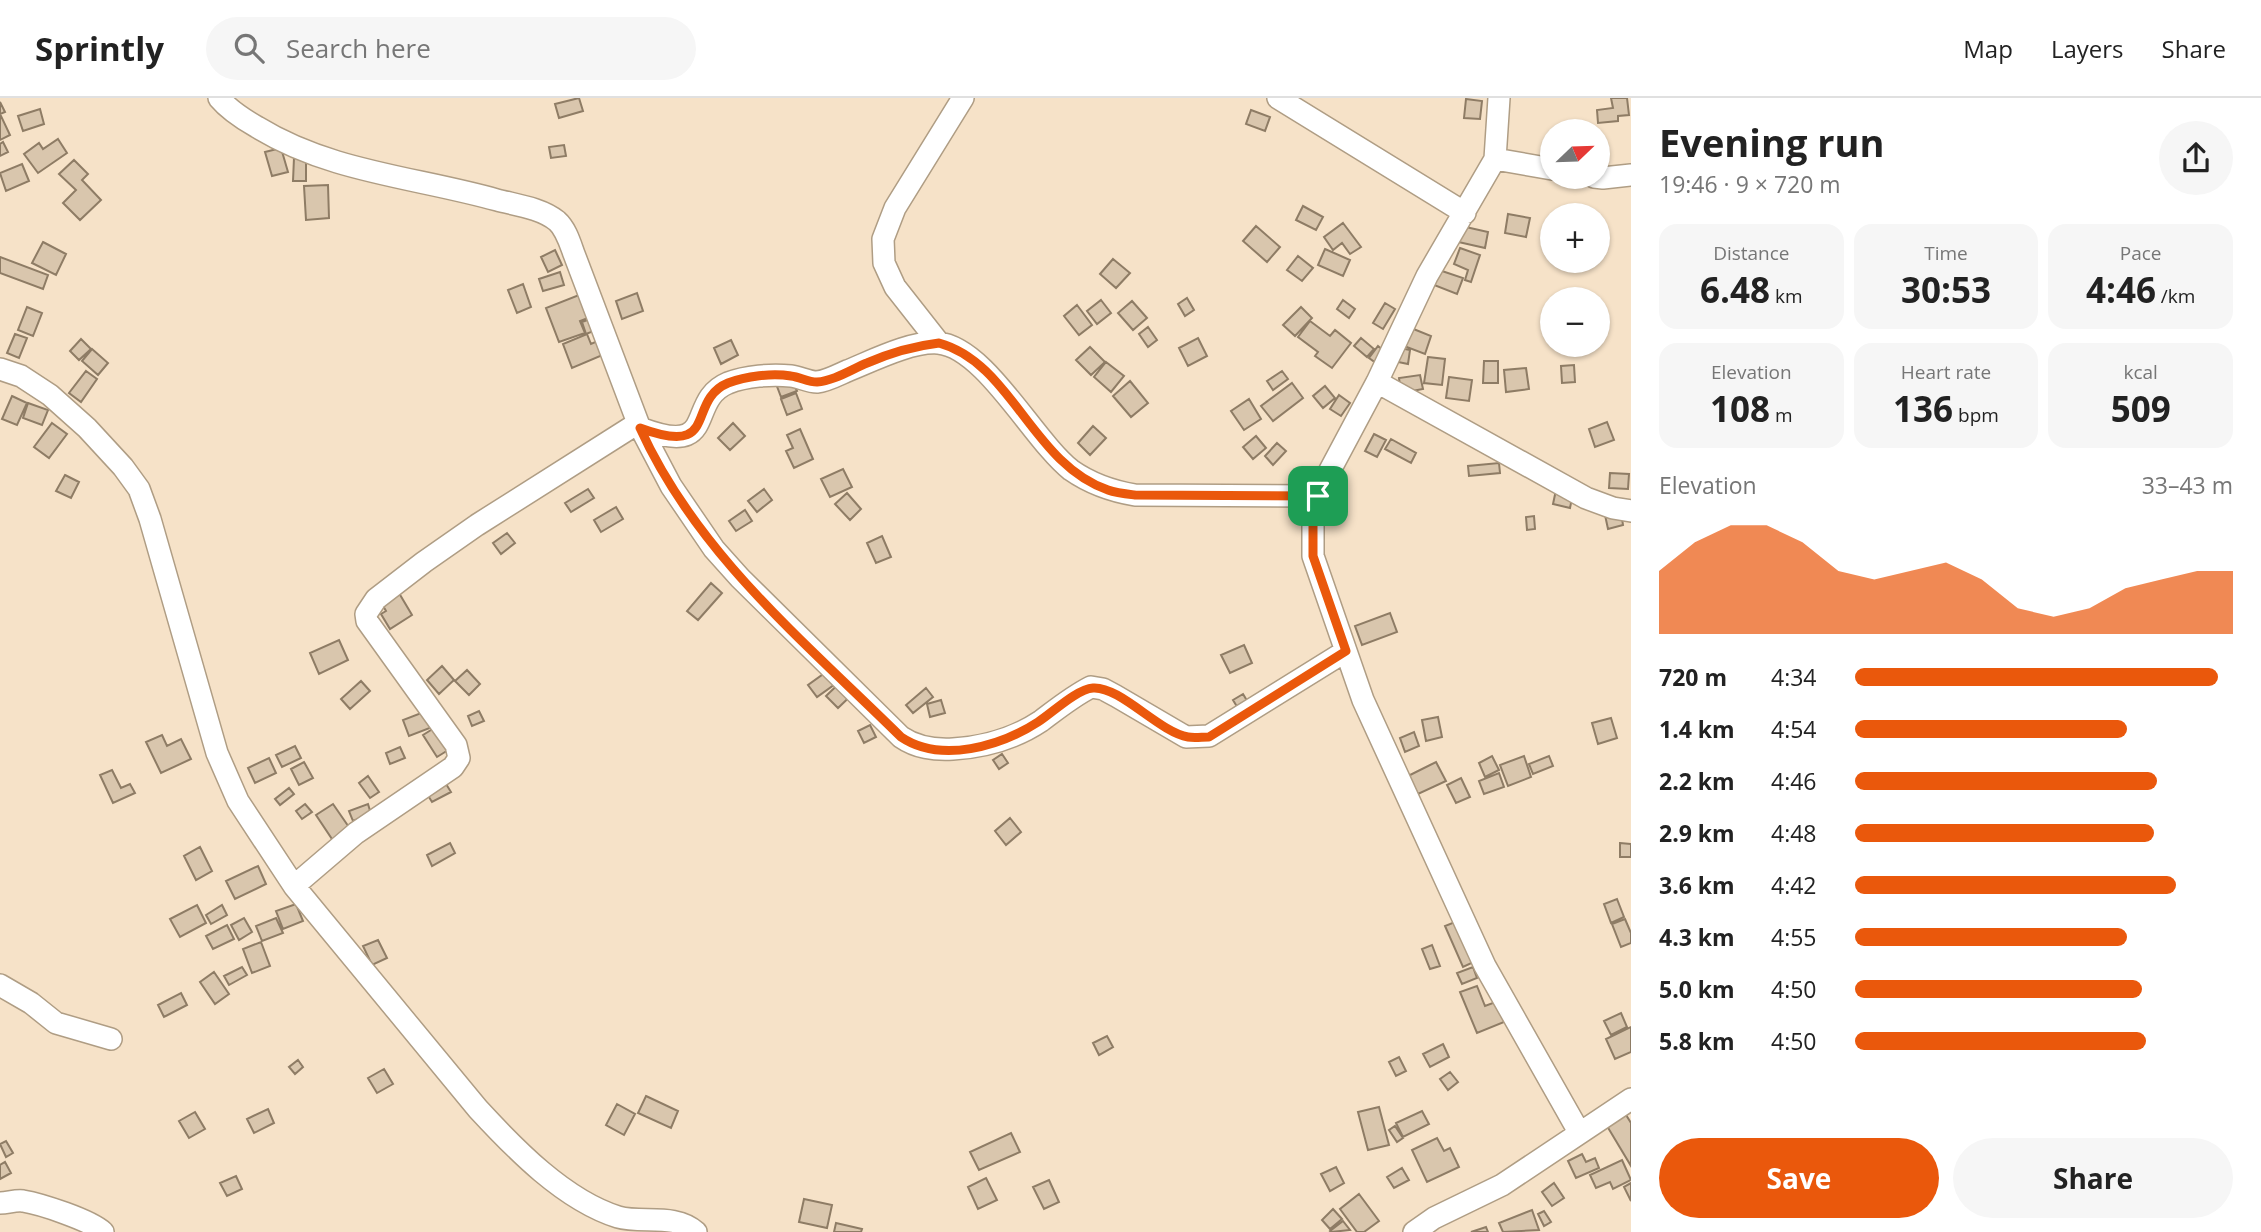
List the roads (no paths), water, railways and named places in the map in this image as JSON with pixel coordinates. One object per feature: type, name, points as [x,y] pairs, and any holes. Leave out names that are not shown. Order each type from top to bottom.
[{"type":"street","points":[[219,98],[239,116],[282,143],[307,154],[371,172],[466,191],[540,212],[558,222],[565,231],[639,426],[671,486],[714,549],[740,578],[912,745],[923,748],[961,748],[1009,739],[1091,687],[1116,695],[1186,737],[1209,737],[1346,651]]},
{"type":"street","points":[[939,343],[895,286],[884,263],[883,239],[895,208],[963,98]]},
{"type":"street","points":[[1278,98],[1465,213]]},
{"type":"street","points":[[1499,98],[1495,159],[1427,276],[1377,382],[1318,496],[1313,517],[1313,556],[1363,700],[1485,966],[1579,1132]]},
{"type":"street","points":[[1495,159],[1540,167]]},
{"type":"street","points":[[1610,177],[1631,175]]},
{"type":"street","points":[[639,426],[657,434],[684,436],[698,426],[712,393],[739,379],[775,375],[819,382],[907,349],[939,343],[968,356],[995,381],[1053,453],[1071,470],[1109,491],[1135,495],[1318,496]]},
{"type":"street","points":[[0,369],[21,376],[50,394],[115,457],[139,489],[217,753],[238,801],[295,886],[478,1109],[508,1142],[540,1171],[574,1195],[619,1217],[675,1222],[686,1225],[695,1232]]},
{"type":"street","points":[[1377,382],[1586,498],[1613,508],[1631,511]]},
{"type":"street","points":[[295,886],[356,833],[453,767],[459,758],[456,745],[367,621],[369,607],[398,582],[477,524],[639,426]]},
{"type":"street","points":[[0,985],[31,1003],[56,1023],[111,1039]]},
{"type":"street","points":[[1414,1232],[1434,1218],[1502,1185],[1631,1098]]},
{"type":"street","points":[[0,1203],[19,1200],[34,1203],[91,1223],[103,1232]]}]
